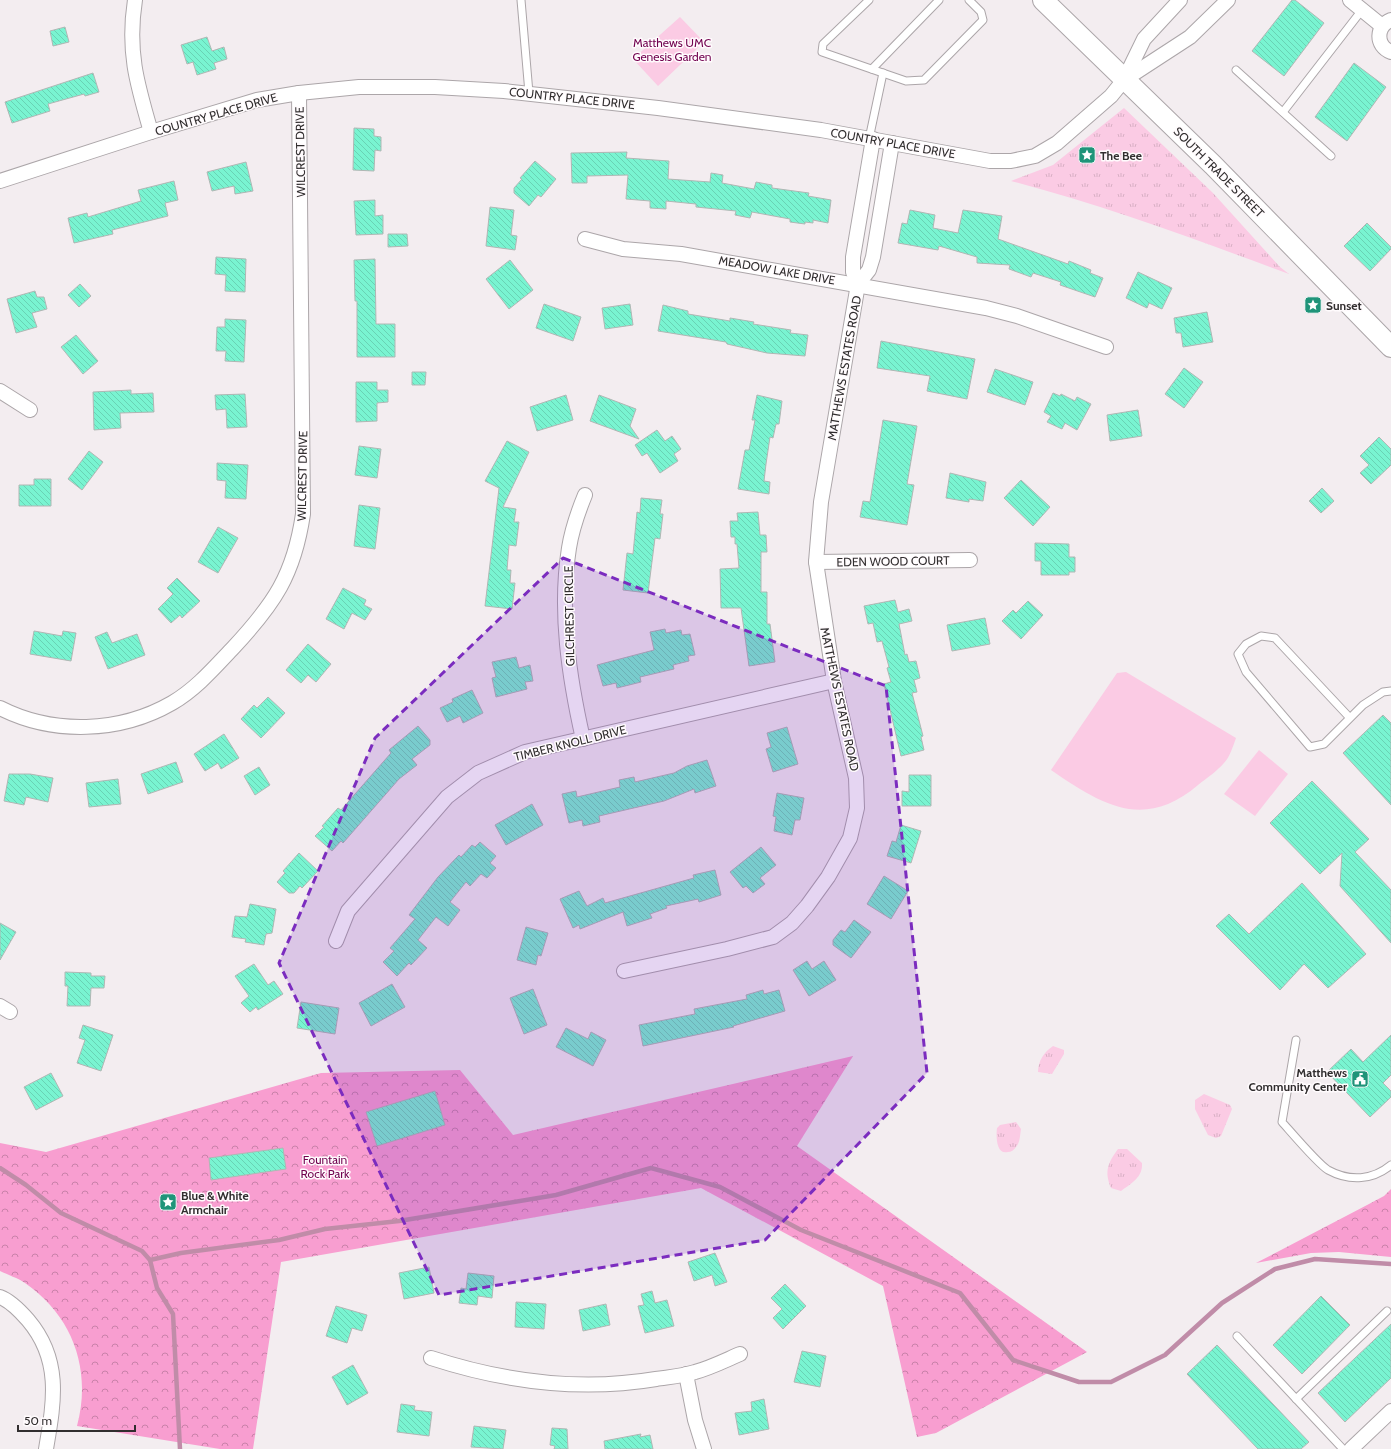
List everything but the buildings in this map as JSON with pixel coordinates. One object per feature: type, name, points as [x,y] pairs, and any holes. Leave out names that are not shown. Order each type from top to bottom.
[{"type":"main road","name":"SOUTH TRADE STREET","points":[[1043,0],[1124,80],[1214,165],[1391,347]]},
{"type":"street","points":[[134,0],[131,25],[132,57],[137,82],[151,132]]},
{"type":"street","points":[[1124,80],[1144,39],[1180,0]]},
{"type":"street","points":[[1350,0],[1362,10],[1387,23],[1380,31],[1380,42],[1383,47],[1391,52]]},
{"type":"street","points":[[1124,80],[1190,37],[1225,1]]},
{"type":"street","name":"COUNTRY PLACE DRIVE","points":[[0,181],[151,132],[258,100],[299,93],[359,87],[435,87],[530,93],[658,108],[871,139],[990,161],[1011,161],[1034,156],[1057,143],[1106,100],[1124,80]]},
{"type":"street","name":"WILCREST DRIVE","points":[[0,708],[28,719],[74,727],[104,725],[145,716],[172,703],[203,680],[265,612],[290,570],[295,554],[303,514],[299,93]]},
{"type":"street","name":"MATTHEWS ESTATES ROAD","points":[[858,284],[853,272],[853,257],[871,139]]},
{"type":"street","name":"MATTHEWS ESTATES ROAD","points":[[624,971],[727,949],[773,937],[792,923],[808,906],[828,877],[850,838],[857,808],[856,778],[834,681],[816,562],[821,502],[858,284],[869,270],[873,257],[892,143]]},
{"type":"street","name":"MEADOW LAKE DRIVE","points":[[585,239],[623,249],[680,254],[858,284],[986,308],[1017,316],[1106,347]]},
{"type":"street","points":[[0,391],[30,410]]},
{"type":"street","name":"GILCHREST CIRCLE","points":[[583,739],[567,656],[566,586],[569,547],[575,520],[585,495]]},
{"type":"street","name":"EDEN WOOD COURT","points":[[816,562],[970,560]]},
{"type":"street","name":"TIMBER KNOLL DRIVE","points":[[336,942],[348,911],[447,797],[478,773],[519,754],[834,681]]},
{"type":"street","points":[[0,1297],[22,1313],[37,1330],[50,1358],[55,1386],[46,1449]]},
{"type":"street","points":[[431,1358],[470,1371],[515,1380],[571,1386],[627,1384],[686,1374],[740,1354]]},
{"type":"street","points":[[686,1374],[695,1420],[704,1449]]},
{"type":"street","points":[[1351,1449],[1391,1411]]},
{"type":"lane","points":[[521,0],[530,93]]},
{"type":"lane","points":[[869,0],[823,44],[822,52],[906,81],[924,80],[983,20],[981,12],[968,0]]},
{"type":"lane","points":[[872,69],[939,0]]},
{"type":"lane","points":[[1283,112],[1362,10]]},
{"type":"lane","points":[[1236,70],[1331,156]]},
{"type":"lane","points":[[871,139],[882,73]]},
{"type":"lane","points":[[1350,718],[1275,638],[1261,636],[1246,644],[1238,654],[1250,677],[1310,747],[1324,744],[1374,697],[1383,692],[1391,691]]},
{"type":"lane","points":[[1296,1040],[1282,1122],[1328,1170],[1348,1178],[1371,1177],[1391,1165]]},
{"type":"lane","points":[[1296,1399],[1387,1311]]},
{"type":"lane","points":[[1237,1336],[1343,1449]]},
{"type":"highlighted area","points":[[563,558],[886,686],[927,1073],[765,1240],[439,1295],[279,963],[375,738]]},
{"type":"green space","name":"Matthews UMC Genesis Garden","points":[[680,17],[704,42],[658,86],[633,59]]},
{"type":"green space","points":[[1124,108],[1213,193],[1280,267],[1289,274],[1116,212],[1011,181],[1053,165]]},
{"type":"green space","points":[[1126,672],[1236,738],[1228,758],[1218,769],[1178,799],[1159,807],[1141,810],[1123,808],[1088,794],[1051,770],[1117,673]]},
{"type":"green space","points":[[1259,750],[1288,774],[1255,816],[1224,794]]},
{"type":"green space","points":[[1053,1046],[1064,1050],[1064,1054],[1052,1074],[1038,1072],[1042,1057]]},
{"type":"green space","name":"Fountain Rock Park","points":[[853,1056],[797,1146],[1087,1352],[936,1433],[917,1437],[883,1286],[701,1188],[281,1262],[253,1449],[220,1449],[77,1426],[81,1405],[82,1385],[80,1365],[75,1346],[67,1328],[42,1296],[22,1281],[0,1271],[0,1143],[46,1152],[321,1073],[460,1070],[513,1135]]},
{"type":"green space","points":[[1204,1094],[1230,1105],[1232,1109],[1221,1136],[1216,1138],[1208,1135],[1195,1109],[1195,1100]]},
{"type":"green space","points":[[1016,1122],[1021,1129],[1018,1143],[1012,1151],[1001,1151],[998,1144],[997,1128],[1000,1125]]},
{"type":"green space","points":[[1118,1149],[1127,1149],[1142,1163],[1139,1176],[1121,1191],[1111,1188],[1108,1177],[1108,1167]]},
{"type":"green space","points":[[1391,1189],[1391,1257],[1339,1252],[1311,1253],[1256,1263],[1384,1196]]},
{"type":"waterway","points":[[0,1168],[26,1185],[61,1213],[142,1251],[150,1260],[157,1288],[173,1314],[180,1449]]},
{"type":"waterway","points":[[150,1260],[181,1253],[279,1240],[325,1229],[399,1221],[556,1195],[651,1168],[720,1187],[801,1230],[960,1293],[1013,1360],[1079,1382],[1111,1382],[1165,1355],[1222,1303],[1275,1269],[1315,1259],[1391,1264]]},
{"type":"place","name":"The Bee","points":[[1087,155]]},
{"type":"place","name":"Sunset","points":[[1313,305]]},
{"type":"place","name":"Matthews Community Center","points":[[1360,1079]]},
{"type":"place","name":"Blue & White Armchair","points":[[168,1202]]}]
